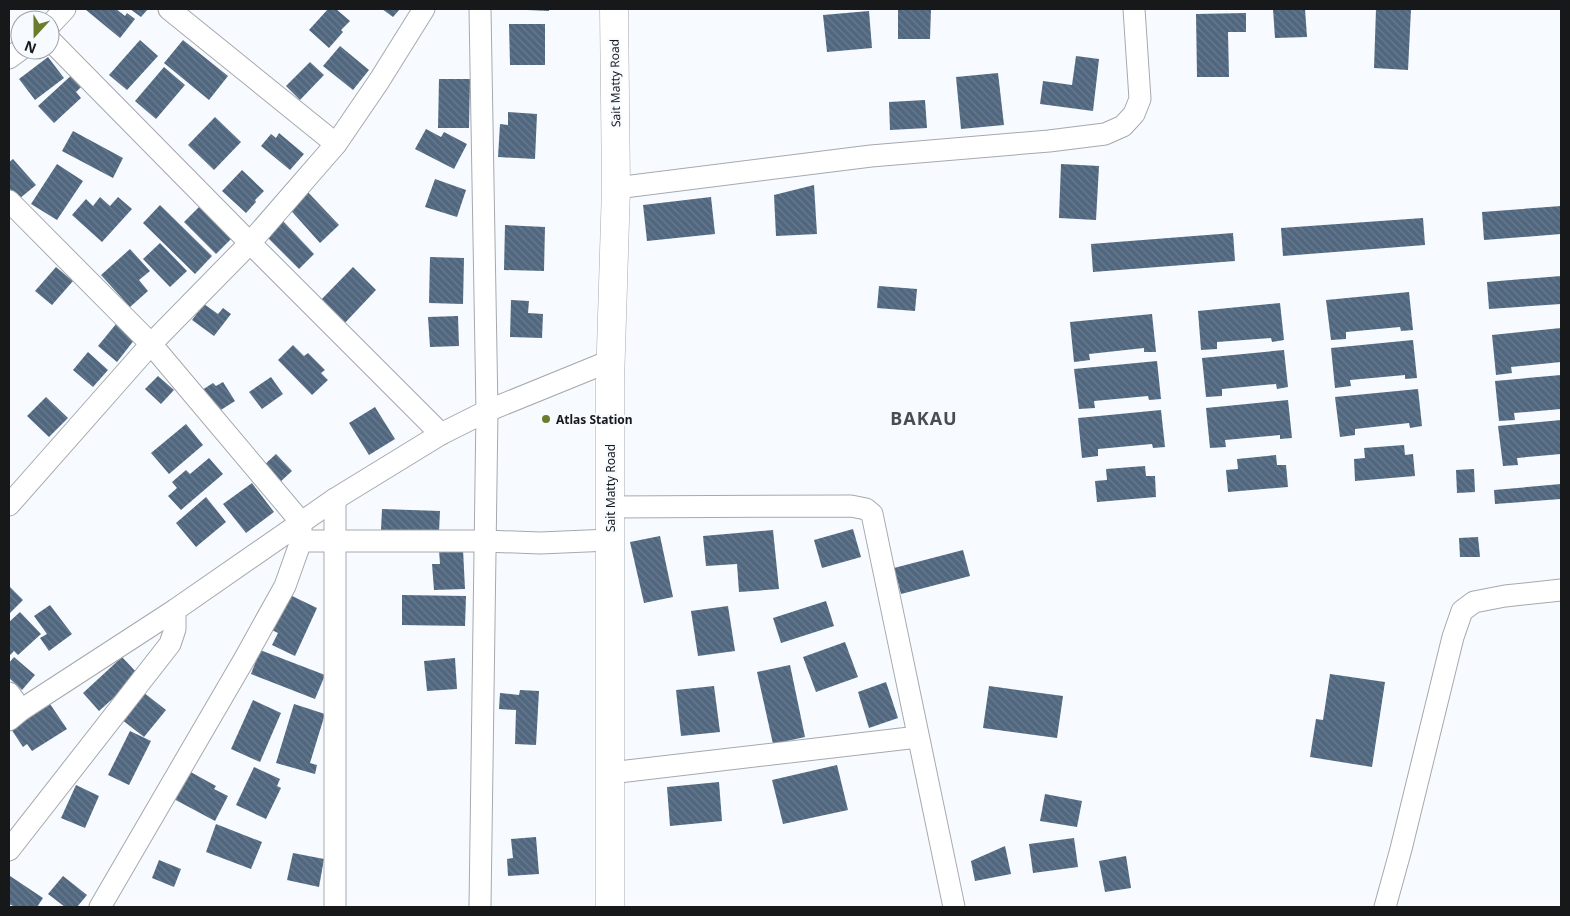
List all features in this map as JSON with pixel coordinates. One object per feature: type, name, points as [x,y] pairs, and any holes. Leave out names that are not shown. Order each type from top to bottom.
[{"type":"street","points":[[168,9],[336,144]]},
{"type":"street","points":[[9,505],[150,344],[250,243],[336,144],[379,81],[424,9]]},
{"type":"street","points":[[480,9],[487,411],[480,907]]},
{"type":"street","name":"Sait Matty Road","points":[[610,907],[610,361],[616,188],[614,9]]},
{"type":"street","points":[[616,188],[871,156],[1049,141],[1104,134],[1123,126],[1134,114],[1140,99],[1134,9]]},
{"type":"street","points":[[60,50],[441,434]]},
{"type":"street","points":[[9,201],[150,344],[301,532],[335,542],[484,541],[540,543],[610,540]]},
{"type":"street","points":[[13,708],[301,532],[336,499],[441,434],[487,411],[610,361]]},
{"type":"street","points":[[335,907],[336,499]]},
{"type":"street","points":[[610,507],[851,506],[866,509],[872,514],[954,907]]},
{"type":"street","points":[[100,907],[286,586],[301,532]]},
{"type":"street","points":[[1384,907],[1401,849],[1453,637],[1462,611],[1474,602],[1505,596],[1561,590]]},
{"type":"street","points":[[9,850],[170,644],[175,629],[174,610]]},
{"type":"street","points":[[610,773],[918,736]]},
{"type":"building","points":[[87,9],[116,9],[125,16],[127,13],[135,19],[120,38]]},
{"type":"building","points":[[130,9],[148,9],[141,17]]},
{"type":"building","points":[[328,9],[336,9],[350,21],[341,30],[343,32],[329,48],[309,30]]},
{"type":"building","points":[[382,9],[400,9],[393,17]]},
{"type":"building","points":[[549,9],[549,11],[527,10]]},
{"type":"building","points":[[898,9],[931,9],[930,39],[898,39]]},
{"type":"building","points":[[1273,9],[1305,9],[1307,37],[1275,38]]},
{"type":"building","points":[[1376,9],[1411,9],[1408,70],[1374,68]]},
{"type":"building","points":[[869,11],[872,48],[827,52],[823,15]]},
{"type":"building","points":[[1246,13],[1246,32],[1228,32],[1229,77],[1197,77],[1196,14]]},
{"type":"building","points":[[509,24],[545,24],[545,65],[510,65]]},
{"type":"building","points":[[140,40],[158,56],[127,90],[109,75]]},
{"type":"building","points":[[183,40],[228,76],[209,100],[164,63]]},
{"type":"building","points":[[340,46],[369,70],[353,90],[323,66]]},
{"type":"building","points":[[1076,56],[1099,59],[1093,111],[1040,104],[1043,81],[1072,85]]},
{"type":"building","points":[[44,60],[50,60],[64,78],[35,100],[19,79]]},
{"type":"building","points":[[310,62],[324,75],[300,100],[286,86]]},
{"type":"building","points":[[164,67],[185,85],[156,119],[135,101]]},
{"type":"building","points":[[75,72],[85,83],[76,92],[81,98],[54,123],[38,106]]},
{"type":"building","points":[[998,73],[1004,125],[961,129],[956,77]]},
{"type":"building","points":[[439,79],[470,79],[469,128],[438,128]]},
{"type":"building","points":[[925,100],[927,128],[890,130],[889,102]]},
{"type":"building","points":[[508,112],[537,114],[535,159],[498,157],[500,124],[508,125]]},
{"type":"building","points":[[215,117],[241,142],[214,170],[188,145]]},
{"type":"building","points":[[426,129],[441,137],[444,132],[467,144],[454,169],[415,149]]},
{"type":"building","points":[[73,131],[123,158],[113,178],[62,151]]},
{"type":"building","points":[[279,133],[304,154],[290,170],[261,146],[271,134],[276,138]]},
{"type":"building","points":[[13,159],[36,185],[19,199],[9,188],[9,162]]},
{"type":"building","points":[[57,164],[83,181],[57,220],[31,204]]},
{"type":"building","points":[[1061,164],[1099,166],[1096,220],[1059,218]]},
{"type":"building","points":[[242,170],[264,191],[246,213],[222,191]]},
{"type":"building","points":[[435,179],[466,190],[457,217],[425,207]]},
{"type":"building","points":[[814,185],[817,234],[776,236],[774,195]]},
{"type":"building","points":[[304,188],[339,225],[320,243],[286,205]]},
{"type":"building","points":[[100,197],[110,206],[118,197],[132,209],[102,242],[72,215],[86,199],[93,206]]},
{"type":"building","points":[[711,197],[715,234],[647,241],[643,205]]},
{"type":"building","points":[[205,201],[237,233],[216,254],[184,222]]},
{"type":"building","points":[[160,205],[212,256],[195,274],[143,223]]},
{"type":"building","points":[[1561,206],[1561,234],[1484,240],[1482,212]]},
{"type":"building","points":[[1423,218],[1425,245],[1283,256],[1281,228]]},
{"type":"building","points":[[282,220],[314,254],[299,269],[266,236]]},
{"type":"building","points":[[505,225],[545,227],[544,271],[504,270]]},
{"type":"building","points":[[1233,233],[1235,261],[1093,272],[1091,244]]},
{"type":"building","points":[[160,243],[187,271],[170,287],[143,259]]},
{"type":"building","points":[[130,249],[150,271],[139,280],[148,291],[130,307],[101,275]]},
{"type":"building","points":[[430,257],[464,258],[463,304],[429,303]]},
{"type":"building","points":[[56,267],[73,281],[52,305],[35,291]]},
{"type":"building","points":[[353,267],[376,290],[342,326],[318,303]]},
{"type":"building","points":[[1561,276],[1561,304],[1489,309],[1487,282]]},
{"type":"building","points":[[879,286],[917,289],[915,311],[877,308]]},
{"type":"building","points":[[1409,292],[1413,330],[1401,331],[1400,327],[1346,332],[1346,339],[1331,340],[1326,300]]},
{"type":"building","points":[[511,300],[529,301],[528,313],[543,314],[542,338],[510,337]]},
{"type":"building","points":[[1280,303],[1284,340],[1272,342],[1271,338],[1217,342],[1217,349],[1201,350],[1198,311]]},
{"type":"building","points":[[204,304],[218,314],[223,308],[231,314],[214,336],[192,320]]},
{"type":"building","points":[[1152,314],[1156,352],[1144,352],[1144,348],[1089,354],[1090,360],[1074,362],[1070,322]]},
{"type":"building","points":[[458,316],[459,346],[430,347],[428,317]]},
{"type":"building","points":[[116,324],[135,339],[117,362],[98,346]]},
{"type":"building","points":[[1561,328],[1561,362],[1511,367],[1512,373],[1496,375],[1492,335]]},
{"type":"building","points":[[1413,340],[1417,378],[1405,379],[1405,375],[1350,380],[1351,386],[1335,388],[1331,348]]},
{"type":"building","points":[[293,345],[304,356],[308,353],[325,370],[321,373],[328,380],[312,395],[278,360]]},
{"type":"building","points":[[1284,350],[1288,387],[1277,389],[1276,384],[1222,389],[1222,396],[1206,397],[1202,358]]},
{"type":"building","points":[[88,352],[108,370],[93,387],[73,370]]},
{"type":"building","points":[[1157,361],[1161,399],[1149,400],[1148,396],[1094,401],[1095,408],[1079,409],[1074,369]]},
{"type":"building","points":[[1561,375],[1561,409],[1514,413],[1515,420],[1499,421],[1495,381]]},
{"type":"building","points":[[158,376],[174,390],[161,404],[145,389]]},
{"type":"building","points":[[271,377],[283,394],[262,409],[249,392]]},
{"type":"building","points":[[223,382],[235,401],[213,415],[199,392],[213,383],[216,386]]},
{"type":"building","points":[[1418,389],[1422,426],[1410,428],[1409,423],[1355,429],[1355,435],[1340,437],[1335,397]]},
{"type":"building","points":[[46,397],[68,418],[49,437],[27,416]]},
{"type":"building","points":[[1288,400],[1292,438],[1280,439],[1280,435],[1225,440],[1226,447],[1210,448],[1206,408]]},
{"type":"building","points":[[375,407],[395,439],[369,455],[349,423]]},
{"type":"building","points":[[1161,410],[1165,447],[1153,448],[1152,444],[1098,449],[1098,456],[1082,458],[1078,418]]},
{"type":"building","points":[[1561,420],[1561,454],[1517,458],[1518,465],[1503,466],[1498,426]]},
{"type":"building","points":[[186,424],[203,445],[169,474],[151,453]]},
{"type":"building","points":[[1404,445],[1405,455],[1413,454],[1415,476],[1355,481],[1354,459],[1365,458],[1364,448]]},
{"type":"building","points":[[276,454],[292,471],[278,484],[262,467]]},
{"type":"building","points":[[1276,455],[1277,465],[1286,465],[1288,487],[1228,492],[1226,470],[1238,469],[1237,459]]},
{"type":"building","points":[[209,458],[223,474],[181,510],[168,496],[177,488],[172,482],[186,470],[190,474]]},
{"type":"building","points":[[1145,466],[1146,476],[1155,476],[1156,497],[1097,502],[1095,481],[1107,480],[1106,469]]},
{"type":"building","points":[[1474,469],[1475,492],[1457,493],[1456,470]]},
{"type":"building","points":[[252,483],[274,512],[246,533],[223,504]]},
{"type":"building","points":[[1561,484],[1561,499],[1495,504],[1494,490]]},
{"type":"building","points":[[206,497],[226,522],[196,547],[176,523]]},
{"type":"building","points":[[382,509],[440,511],[439,532],[381,530]]},
{"type":"building","points":[[853,529],[861,557],[822,568],[814,540]]},
{"type":"building","points":[[773,530],[779,589],[739,592],[737,564],[706,566],[703,536]]},
{"type":"building","points":[[660,536],[673,597],[644,603],[630,542]]},
{"type":"building","points":[[1478,537],[1480,557],[1460,557],[1459,538]]},
{"type":"building","points":[[463,549],[465,589],[434,590],[432,564],[440,564],[439,550]]},
{"type":"building","points":[[963,550],[970,576],[901,594],[894,568]]},
{"type":"building","points":[[9,586],[23,600],[9,614]]},
{"type":"building","points":[[290,595],[317,608],[295,656],[272,645],[278,633],[272,630]]},
{"type":"building","points":[[402,595],[466,596],[465,626],[402,625]]},
{"type":"building","points":[[826,601],[834,626],[781,643],[773,618]]},
{"type":"building","points":[[50,605],[72,634],[49,651],[40,638],[47,634],[34,616]]},
{"type":"building","points":[[728,606],[735,651],[698,656],[691,611]]},
{"type":"building","points":[[20,612],[41,634],[18,655],[14,651],[9,656],[9,622]]},
{"type":"building","points":[[845,642],[858,677],[816,692],[803,657]]},
{"type":"building","points":[[260,650],[325,675],[315,699],[251,674]]},
{"type":"building","points":[[14,657],[35,675],[22,690],[9,678],[9,663]]},
{"type":"building","points":[[122,657],[139,675],[99,711],[83,693]]},
{"type":"building","points":[[455,658],[457,689],[427,691],[424,661]]},
{"type":"building","points":[[790,665],[805,737],[773,744],[757,672]]},
{"type":"building","points":[[1330,674],[1385,682],[1372,767],[1310,757],[1316,719],[1323,720]]},
{"type":"building","points":[[886,682],[898,718],[869,728],[858,692]]},
{"type":"building","points":[[714,686],[720,732],[681,736],[676,690]]},
{"type":"building","points":[[989,686],[1063,696],[1057,738],[983,728]]},
{"type":"building","points":[[520,690],[539,691],[536,745],[515,744],[516,710],[499,709],[500,693],[519,695]]},
{"type":"building","points":[[143,692],[166,710],[144,737],[121,719]]},
{"type":"building","points":[[253,700],[281,713],[260,762],[231,749]]},
{"type":"building","points":[[50,704],[67,729],[32,751],[27,744],[23,747],[11,729]]},
{"type":"building","points":[[294,704],[325,714],[310,763],[317,765],[315,774],[276,763]]},
{"type":"building","points":[[130,731],[151,741],[129,785],[108,775]]},
{"type":"building","points":[[837,765],[848,810],[783,824],[772,780]]},
{"type":"building","points":[[254,767],[280,779],[277,786],[281,788],[266,819],[236,805]]},
{"type":"building","points":[[187,770],[216,786],[214,789],[228,796],[215,821],[172,798]]},
{"type":"building","points":[[719,782],[722,821],[670,826],[667,787]]},
{"type":"building","points":[[76,785],[99,796],[85,828],[61,818]]},
{"type":"building","points":[[1045,794],[1082,801],[1077,827],[1040,821]]},
{"type":"building","points":[[216,824],[262,842],[251,869],[206,852]]},
{"type":"building","points":[[536,837],[539,874],[508,876],[507,859],[513,858],[511,839]]},
{"type":"building","points":[[1074,838],[1078,867],[1033,873],[1029,844]]},
{"type":"building","points":[[1005,846],[1011,874],[975,881],[971,861]]},
{"type":"building","points":[[293,853],[324,859],[319,887],[287,880]]},
{"type":"building","points":[[1126,856],[1131,888],[1105,892],[1099,861]]},
{"type":"building","points":[[159,860],[181,869],[174,887],[152,878]]},
{"type":"building","points":[[10,876],[43,898],[37,907],[15,907],[9,904]]},
{"type":"building","points":[[63,876],[87,895],[77,907],[65,907],[48,894]]},
{"type":"place","name":"Atlas Station","points":[[546,419]]},
{"type":"district","name":"BAKAU","points":[[924,418]]}]
